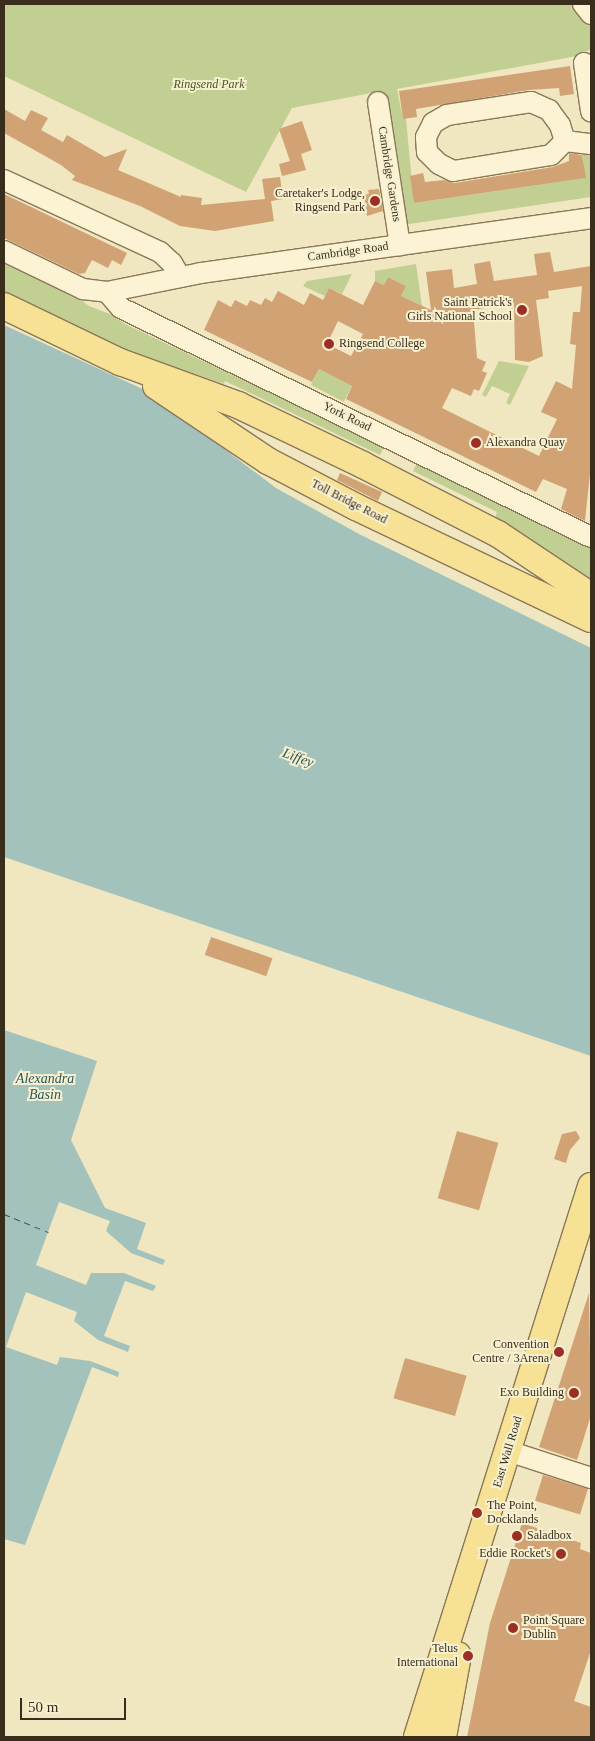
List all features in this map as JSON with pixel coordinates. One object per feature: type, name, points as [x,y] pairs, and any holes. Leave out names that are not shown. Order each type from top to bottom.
[{"type":"main road","name":"Toll Bridge Road","points":[[4,306],[120,362],[238,405],[363,466],[498,534],[591,596]]},
{"type":"main road","name":"Toll Bridge Road","points":[[120,362],[268,460],[591,619]]},
{"type":"main road","name":"East Wall Road","points":[[417,1737],[464,1595],[591,1186]]},
{"type":"main road","name":"East Wall Road","points":[[570,1251],[591,1214]]},
{"type":"main road","name":"East Wall Road","points":[[443,1737],[460,1647],[464,1595]]},
{"type":"street","points":[[584,4],[591,14]]},
{"type":"street","points":[[584,64],[591,111]]},
{"type":"street","name":"Cambridge Gardens","points":[[378,102],[400,245]]},
{"type":"street","points":[[531,102],[548,110],[560,126],[565,141],[551,155],[452,170],[439,164],[427,152],[426,137],[433,123],[447,115],[531,102]]},
{"type":"street","points":[[565,141],[591,144]]},
{"type":"street","points":[[4,180],[160,252],[172,263],[180,277]]},
{"type":"street","name":"Cambridge Road","points":[[4,251],[83,289],[107,292],[180,277],[591,218]]},
{"type":"street","name":"York Road","points":[[107,292],[121,308],[591,537]]},
{"type":"street","points":[[508,1451],[591,1478]]},
{"type":"green space","name":"Ringsend Park","points":[[4,4],[577,4],[591,23],[591,49],[577,56],[397,89],[403,119],[406,119],[414,203],[585,178],[582,151],[591,156],[591,197],[403,225],[382,91],[292,108],[246,192],[4,76]]},
{"type":"green space","points":[[4,260],[70,292],[89,306],[110,314],[125,324],[384,447],[380,455],[225,381],[224,384],[72,331],[4,299]]},
{"type":"green space","points":[[416,264],[422,306],[401,296],[406,286],[388,277],[384,285],[375,281],[375,271]]},
{"type":"green space","points":[[352,274],[342,294],[329,288],[325,296],[303,286],[307,281]]},
{"type":"green space","points":[[499,361],[529,366],[510,405],[506,403],[510,394],[492,386],[486,397],[482,395]]},
{"type":"green space","points":[[319,369],[352,386],[344,402],[311,385]]},
{"type":"green space","points":[[417,463],[591,546],[591,582],[495,518],[497,512],[413,471]]},
{"type":"water","name":"Liffey","points":[[4,325],[149,392],[276,488],[359,534],[591,648],[591,1056],[4,857]]},
{"type":"water","name":"Alexandra Basin","points":[[4,1030],[97,1061],[71,1140],[105,1208],[146,1223],[137,1249],[165,1260],[163,1265],[131,1253],[106,1231],[110,1221],[59,1202],[36,1265],[86,1285],[91,1273],[124,1273],[156,1286],[153,1291],[125,1281],[104,1336],[130,1346],[128,1352],[98,1340],[74,1321],[77,1312],[26,1292],[6,1347],[57,1365],[60,1357],[90,1361],[119,1372],[118,1377],[92,1367],[25,1545],[4,1539]]},
{"type":"building","points":[[570,66],[574,94],[560,96],[559,88],[529,90],[416,109],[417,117],[403,119],[399,91]]},
{"type":"building","points":[[4,109],[25,121],[31,110],[48,118],[41,130],[63,142],[67,135],[105,157],[127,149],[118,170],[181,197],[181,195],[202,198],[201,205],[265,199],[262,179],[280,177],[283,199],[271,201],[274,221],[215,231],[180,226],[140,206],[72,180],[75,176],[61,165],[4,133]]},
{"type":"building","points":[[302,121],[312,150],[301,154],[306,170],[282,176],[279,164],[290,161],[279,129]]},
{"type":"building","points":[[569,153],[582,155],[586,178],[414,203],[410,176],[423,173],[425,182],[444,180],[455,183],[553,167],[569,161]]},
{"type":"building","name":"Caretaker's Lodge, Ringsend Park","points":[[379,189],[383,211],[367,216],[364,195],[369,194],[368,190]]},
{"type":"building","points":[[4,194],[127,253],[121,265],[112,260],[108,268],[92,260],[85,273],[79,274],[4,238]]},
{"type":"building","points":[[550,252],[554,272],[591,266],[591,464],[585,521],[561,509],[567,489],[543,479],[536,492],[346,399],[352,386],[319,369],[312,382],[204,330],[218,300],[231,307],[235,300],[247,306],[250,300],[261,305],[265,298],[272,302],[278,291],[304,305],[310,293],[323,300],[329,288],[363,305],[375,281],[384,285],[388,277],[406,286],[401,296],[431,310],[426,272],[452,269],[454,288],[477,284],[474,264],[490,261],[494,281],[537,275],[534,254]],"holes":[[[582,286],[580,312],[573,312],[570,344],[576,345],[572,389],[556,381],[541,412],[557,419],[539,456],[442,408],[452,388],[471,396],[474,389],[479,391],[487,373],[482,371],[486,362],[477,358],[473,310],[514,303],[515,360],[529,362],[543,356],[536,300],[549,298],[548,291]],[[338,321],[363,334],[351,356],[327,344]]]},
{"type":"building","points":[[340,473],[382,492],[378,501],[337,480]]},
{"type":"building","points":[[211,937],[272,958],[266,976],[205,955]]},
{"type":"building","points":[[457,1131],[498,1143],[479,1210],[438,1198]]},
{"type":"building","points":[[576,1131],[580,1138],[570,1150],[566,1163],[554,1159],[562,1134]]},
{"type":"building","name":"Exo Building","points":[[589,1293],[591,1415],[577,1460],[539,1447]]},
{"type":"building","points":[[405,1358],[467,1376],[455,1416],[393,1398]]},
{"type":"building","points":[[543,1475],[588,1489],[580,1515],[535,1501]]},
{"type":"building","name":"Point Square Dublin","points":[[522,1523],[581,1543],[580,1549],[591,1553],[591,1650],[574,1701],[591,1707],[591,1737],[467,1737],[490,1623]]},
{"type":"ferry route","points":[[4,1214],[48,1232]]},
{"type":"place","name":"Caretaker's Lodge, Ringsend Park","points":[[375,201]]},
{"type":"place","name":"Saint Patrick's Girls National School","points":[[522,310]]},
{"type":"place","name":"Ringsend College","points":[[329,344]]},
{"type":"place","name":"Alexandra Quay","points":[[476,443]]},
{"type":"place","name":"Convention Centre / 3Arena","points":[[559,1352]]},
{"type":"place","name":"Exo Building","points":[[574,1393]]},
{"type":"place","name":"The Point, Docklands","points":[[477,1513]]},
{"type":"place","name":"Saladbox","points":[[517,1536]]},
{"type":"place","name":"Eddie Rocket's","points":[[561,1554]]},
{"type":"place","name":"Point Square Dublin","points":[[513,1628]]},
{"type":"place","name":"Telus International","points":[[468,1656]]}]
